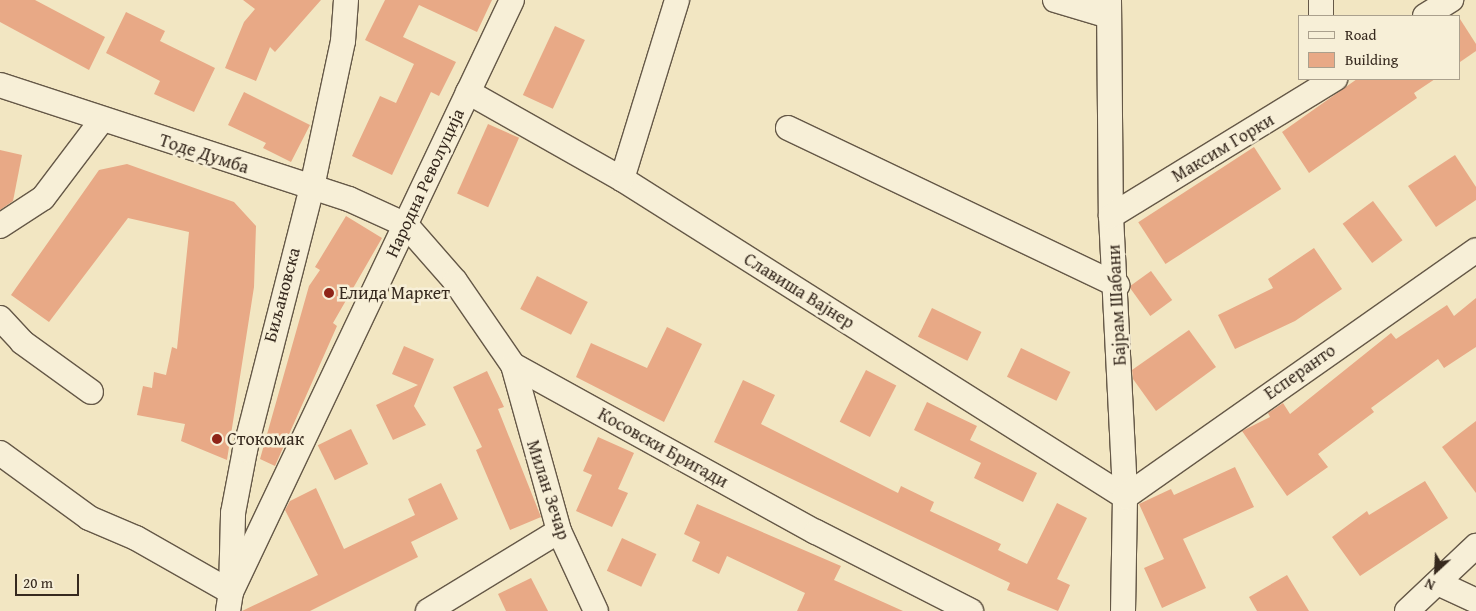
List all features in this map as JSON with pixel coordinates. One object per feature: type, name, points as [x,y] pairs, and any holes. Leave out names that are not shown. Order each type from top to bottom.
[{"type":"street","name":"Биљановска","points":[[229,601],[233,513],[244,450],[312,187],[343,41],[346,0]]},
{"type":"street","name":"Народна Револуција","points":[[229,601],[512,0]]},
{"type":"street","points":[[622,179],[677,0]]},
{"type":"street","points":[[1055,0],[1109,8]]},
{"type":"street","points":[[1321,0],[1321,15]]},
{"type":"street","points":[[1427,15],[1451,0]]},
{"type":"street","name":"Бајрам Шабани","points":[[1109,8],[1112,216],[1117,285],[1125,496],[1123,611]]},
{"type":"street","name":"Максим Горки","points":[[1112,216],[1325,82]]},
{"type":"street","name":"Тоде Думба","points":[[0,85],[102,120],[312,187],[406,225]]},
{"type":"street","name":"Славиша Вајнер","points":[[468,92],[622,179],[1125,496]]},
{"type":"street","points":[[0,226],[43,198],[102,120]]},
{"type":"street","points":[[788,128],[1117,285]]},
{"type":"street","name":"Косовски Бригади","points":[[406,225],[455,281],[512,364],[816,532],[971,611]]},
{"type":"street","name":"Есперанто","points":[[1125,496],[1476,250]]},
{"type":"street","points":[[0,318],[22,342],[91,392]]},
{"type":"street","name":"Милан Зечар","points":[[512,364],[559,530],[596,611]]},
{"type":"street","points":[[0,453],[89,518],[136,538],[229,601]]},
{"type":"street","points":[[428,611],[559,530]]},
{"type":"street","points":[[1407,611],[1440,584],[1476,546]]},
{"type":"street","points":[[1440,584],[1476,602]]},
{"type":"building","points":[[0,0],[35,0],[105,37],[89,70],[0,22]]},
{"type":"building","points":[[243,0],[321,0],[275,52],[270,47],[256,81],[225,68],[244,22],[255,9]]},
{"type":"building","points":[[385,0],[492,0],[477,32],[419,5],[403,37],[456,62],[439,96],[431,92],[392,175],[352,156],[380,96],[396,103],[414,64],[365,40]]},
{"type":"building","points":[[126,12],[165,31],[160,41],[215,68],[194,112],[154,94],[160,81],[106,53]]},
{"type":"building","points":[[1461,21],[1476,44],[1476,51],[1461,61]]},
{"type":"building","points":[[555,26],[585,40],[553,109],[523,95]]},
{"type":"building","points":[[1356,80],[1434,80],[1414,93],[1417,98],[1309,173],[1282,132]]},
{"type":"building","points":[[244,92],[310,125],[291,162],[263,148],[266,143],[228,125]]},
{"type":"building","points":[[488,124],[519,138],[488,207],[457,193]]},
{"type":"building","points":[[1254,147],[1281,189],[1165,264],[1138,222]]},
{"type":"building","points":[[0,150],[22,155],[13,201],[0,210]]},
{"type":"building","points":[[1455,155],[1476,187],[1476,200],[1436,227],[1408,186]]},
{"type":"building","points":[[127,164],[234,202],[256,226],[254,287],[227,460],[181,441],[185,424],[137,415],[143,386],[152,388],[154,372],[166,375],[172,347],[177,349],[189,232],[128,218],[49,322],[11,295],[99,170]]},
{"type":"building","points":[[1373,201],[1402,240],[1372,263],[1343,224]]},
{"type":"building","points":[[346,216],[382,238],[333,323],[337,326],[275,466],[260,459],[309,286],[320,270],[315,267]]},
{"type":"building","points":[[1314,248],[1342,289],[1295,321],[1235,349],[1218,315],[1273,288],[1268,279]]},
{"type":"building","points":[[1151,271],[1172,300],[1150,316],[1129,287]]},
{"type":"building","points":[[537,276],[588,302],[571,335],[520,309]]},
{"type":"building","points":[[1476,298],[1476,347],[1444,368],[1438,359],[1371,408],[1374,412],[1318,454],[1328,467],[1287,496],[1242,431],[1270,417],[1268,413],[1283,403],[1290,414],[1391,333],[1396,339],[1447,305],[1454,316]]},
{"type":"building","points":[[932,308],[981,332],[967,361],[918,337]]},
{"type":"building","points":[[667,327],[702,344],[664,422],[576,377],[591,343],[647,368]]},
{"type":"building","points":[[1189,330],[1216,367],[1156,411],[1133,379],[1132,370]]},
{"type":"building","points":[[404,346],[434,359],[414,406],[426,425],[393,440],[376,405],[418,385],[392,374]]},
{"type":"building","points":[[1021,348],[1070,372],[1056,401],[1007,377]]},
{"type":"building","points":[[866,370],[896,385],[870,437],[840,422]]},
{"type":"building","points":[[487,371],[504,407],[498,409],[541,517],[510,530],[476,450],[482,447],[453,387]]},
{"type":"building","points":[[743,380],[775,395],[761,424],[898,493],[901,486],[934,502],[930,511],[1001,544],[998,550],[1027,564],[1057,503],[1087,518],[1057,579],[1070,585],[1058,611],[1007,590],[1010,583],[714,442]]},
{"type":"building","points":[[927,402],[977,426],[970,440],[1037,473],[1023,502],[974,478],[981,463],[914,430]]},
{"type":"building","points":[[1476,421],[1476,493],[1442,447]]},
{"type":"building","points":[[351,429],[368,464],[335,480],[318,445]]},
{"type":"building","points":[[598,437],[634,453],[618,489],[628,493],[612,527],[576,511],[592,475],[583,471]]},
{"type":"building","points":[[1235,467],[1254,507],[1183,539],[1206,588],[1162,608],[1144,568],[1164,559],[1139,504],[1171,489],[1174,495]]},
{"type":"building","points":[[1425,481],[1448,518],[1360,576],[1332,537],[1367,511],[1369,515]]},
{"type":"building","points":[[441,483],[458,519],[411,542],[418,557],[310,611],[242,611],[318,575],[285,510],[290,501],[316,488],[344,549],[415,515],[408,499]]},
{"type":"building","points":[[697,504],[841,566],[834,580],[903,611],[797,611],[805,593],[727,556],[719,574],[692,561],[700,542],[684,534]]},
{"type":"building","points":[[622,538],[656,554],[641,587],[607,571]]},
{"type":"building","points":[[1287,575],[1309,611],[1257,611],[1249,597]]},
{"type":"building","points":[[531,578],[548,611],[506,611],[498,594]]},
{"type":"place","name":"Елида Маркет","points":[[329,293]]},
{"type":"place","name":"Стокомак","points":[[217,439]]}]
